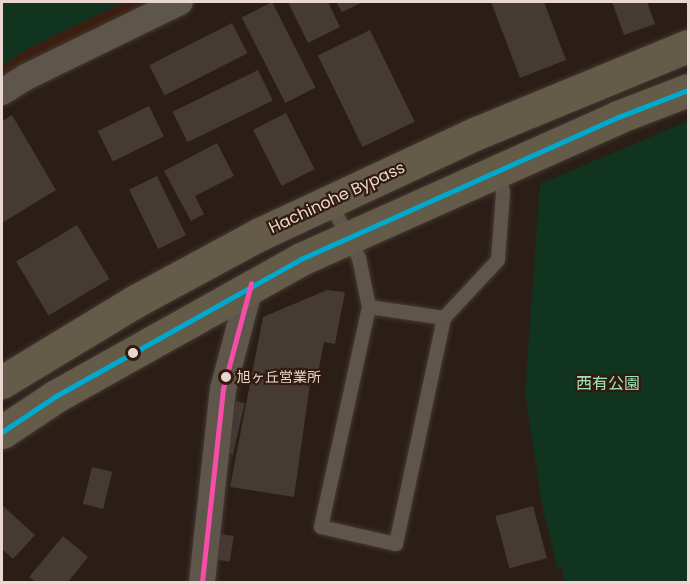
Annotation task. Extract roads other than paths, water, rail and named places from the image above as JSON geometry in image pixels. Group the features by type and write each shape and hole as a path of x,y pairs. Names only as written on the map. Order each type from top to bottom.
{"highway":[{"name":"Hachinohe Bypass","path":"2,382 136,301 260,234 329,200 575,91 688,46"},
{"path":"2,432 56,396 251,284 347,236 618,117 688,90"}],"street":[{"path":"2,92 26,77 180,2"},
{"path":"202,582 223,389 251,284"}],"lane":[{"path":"329,200 359,258 369,307 321,527 396,544 444,318 498,260 503,193 498,169"},
{"path":"369,307 444,318"}],"place":[{"name":"旭ヶ丘営業所","path":"226,377"}],"park label":[{"name":"西有公園","path":"608,384"}]}
